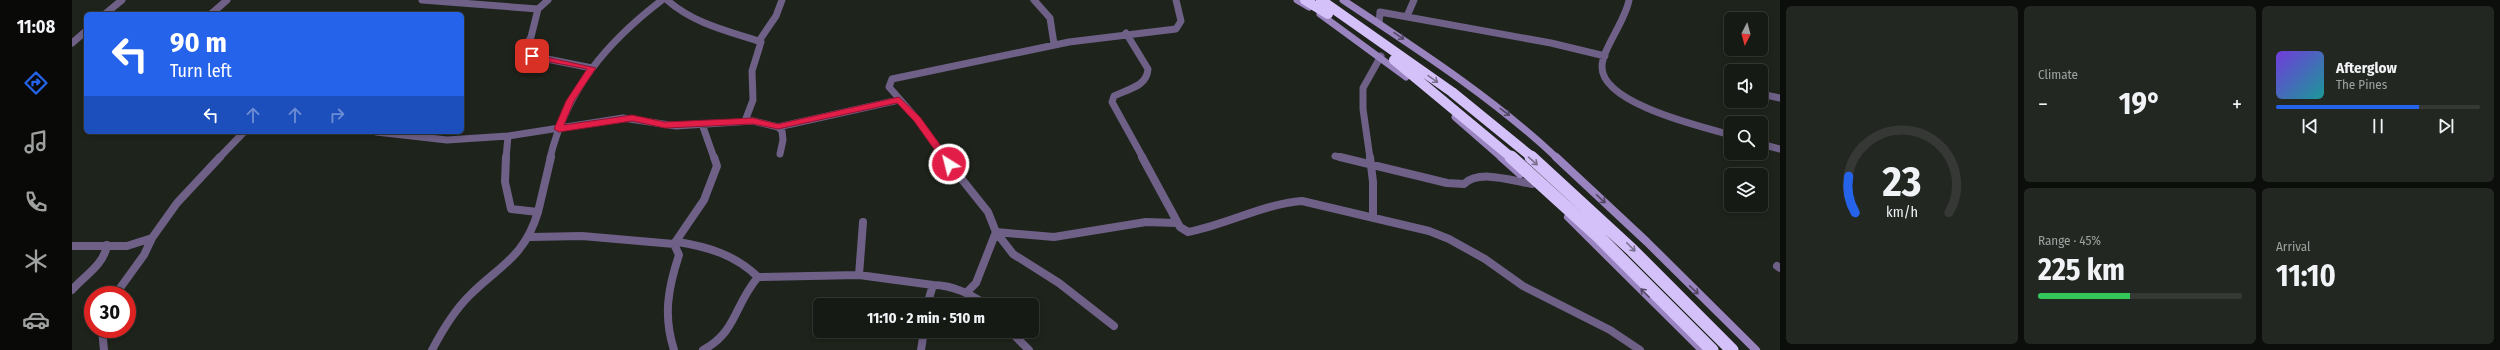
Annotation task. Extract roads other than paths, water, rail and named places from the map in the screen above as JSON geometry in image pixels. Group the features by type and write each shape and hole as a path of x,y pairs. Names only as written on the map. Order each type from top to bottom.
{"highway":[{"path":"1305,0 1361,35 1436,93 1509,157 1659,295 1712,350"},
{"path":"1321,0 1452,92 1625,242 1732,350"}],"street":[{"path":"107,12 122,0"},
{"path":"213,12 227,0"},
{"path":"422,0 478,3 538,9"},
{"path":"548,0 538,9 530,38 522,54 592,68"},
{"path":"432,350 450,320 467,298 514,259 531,237 537,223 538,212 559,129 570,101 616,36 662,0"},
{"path":"667,0 678,9 701,21 736,35 759,41 762,44 752,72 753,100 745,121"},
{"path":"759,41 776,16 782,0"},
{"path":"1034,0 1050,18 1054,44"},
{"path":"1114,326 1059,283 1013,254 996,232 988,212 917,119 889,87 889,83 892,79 1054,44 1126,33 1176,29 1181,21 1176,0"},
{"path":"1297,0 1381,56 1431,96 1532,184 1702,350"},
{"path":"1343,0 1474,88 1518,122 1647,242 1677,274 1756,350"},
{"path":"1407,16 1414,0"},
{"path":"1629,0 1624,19 1605,56 1601,77 1607,86 1621,95 1678,120 1724,133"},
{"path":"1379,23 1380,12 1544,41 1605,56"},
{"path":"72,43 84,33"},
{"path":"1126,33 1148,69 1149,76 1148,80 1114,96 1112,102 1176,223 1188,232 1235,221 1288,202 1302,201 1429,231 1449,239 1485,260 1523,286 1610,330 1640,350"},
{"path":"1373,218 1372,166 1363,109 1363,88 1381,56"},
{"path":"1768,95 1780,98"},
{"path":"394,134 447,140 508,136 623,118 637,119 655,124 702,124 745,121 778,126 899,100"},
{"path":"674,350 666,326 666,306 679,255 676,243 704,200 717,166 702,124"},
{"path":"778,126 782,131 783,140 780,154"},
{"path":"122,286 144,255 152,238 177,203 242,134"},
{"path":"508,136 503,176 511,210 538,212"},
{"path":"1768,146 1780,149"},
{"path":"1335,156 1447,183 1464,184 1469,179 1483,177 1532,184"},
{"path":"996,232 1054,238 1144,223 1165,221 1176,223"},
{"path":"859,274 863,222"},
{"path":"966,293 976,283 996,232"},
{"path":"531,237 582,236 698,245 738,259 758,277 859,274 946,286 966,293 975,298"},
{"path":"72,246 127,246 152,238"},
{"path":"72,290 100,261 108,250 107,245"},
{"path":"703,350 717,344 726,334 735,319 743,297 758,277"},
{"path":"928,298 932,285"},
{"path":"103,338 104,350"},
{"path":"921,350 923,338"},
{"path":"1017,338 1029,350"}]}
